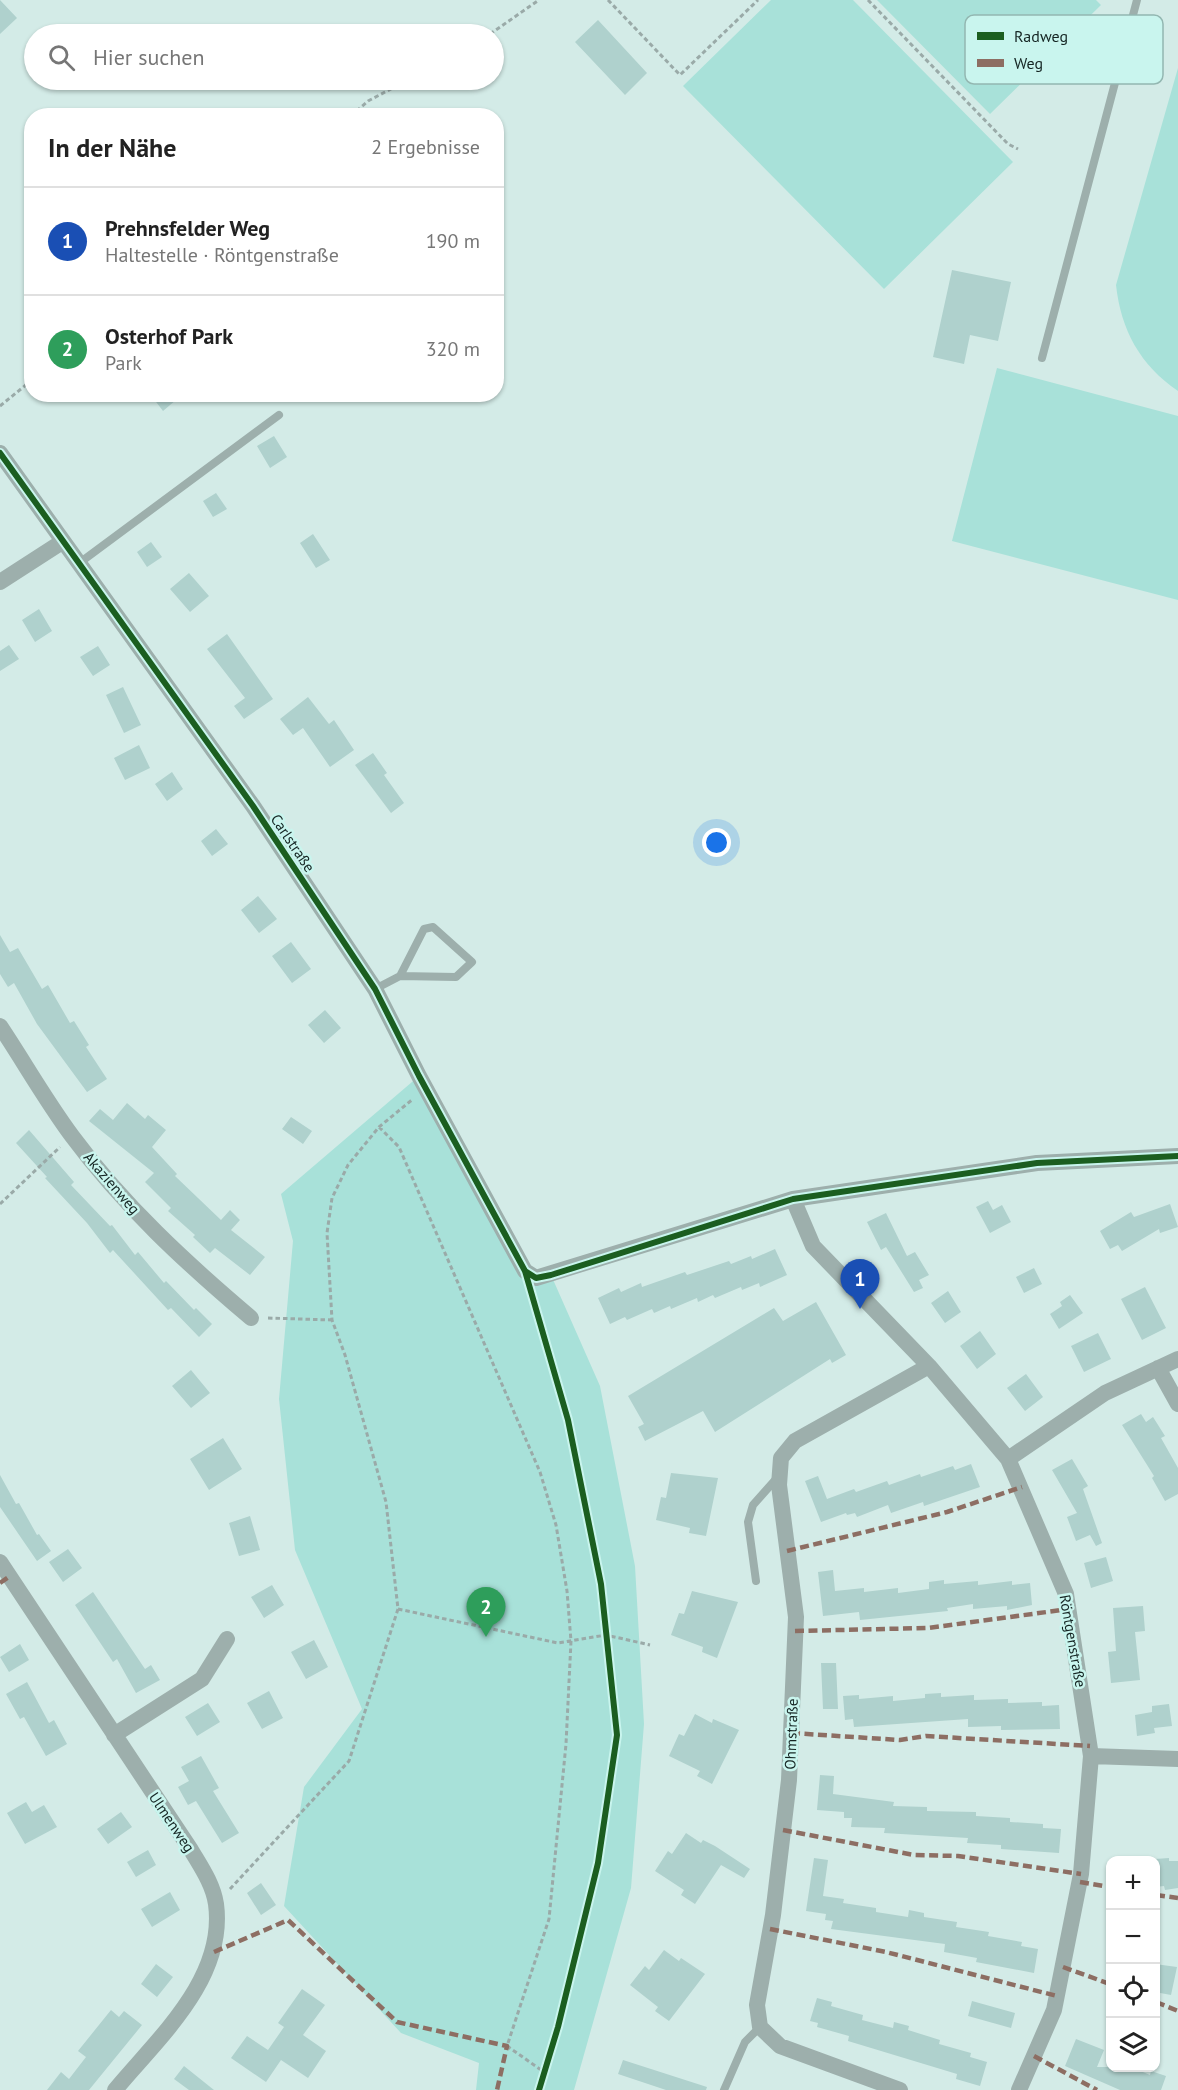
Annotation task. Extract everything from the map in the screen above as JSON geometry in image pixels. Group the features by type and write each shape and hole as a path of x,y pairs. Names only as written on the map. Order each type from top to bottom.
{"street":[{"name":"Carlstraße","path":"0,453 78,565 254,806 375,989 525,1271 536,1278 551,1275 793,1199"},
{"path":"0,582 62,542"},
{"name":"Akazienweg","path":"0,1026 72,1136 126,1202 185,1262 251,1318"},
{"path":"793,1199 1036,1163 1178,1156"},
{"name":"Röntgenstraße","path":"793,1199 813,1246 929,1366 1008,1459 1066,1594 1091,1756 1079,1893 1054,2010 1020,2090"},
{"path":"1008,1459 1105,1393 1178,1359"},
{"name":"Ohmstraße","path":"760,2026 757,2005 773,1915 789,1780 795,1631 780,1475 781,1458 795,1441 929,1366"},
{"path":"1158,1368 1178,1404"},
{"name":"Ulmenweg","path":"0,1562 202,1868 216,1905 214,1952 194,1994 115,2090"},
{"path":"114,1735 202,1679 227,1639"},
{"path":"1091,1756 1178,1759"},
{"path":"760,2026 780,2046 900,2090"}],"lane":[{"path":"1133,15 1137,0"},
{"path":"1042,358 1115,84"},
{"path":"78,565 279,415"},
{"path":"375,989 400,976 456,977 472,962 433,927 423,929 400,976"},
{"path":"756,1581 748,1522 749,1513 780,1475"},
{"path":"724,2090 745,2042 760,2026"}],"path":[{"path":"504,24 539,0"},
{"path":"608,0 680,75 758,0"},
{"path":"868,0 1008,144 1018,149"},
{"path":"360,108 389,90"},
{"path":"0,406 24,386"},
{"path":"216,1905 349,1761 398,1609 386,1502 345,1355 332,1320 327,1233 332,1198 348,1165 379,1127 427,1090"},
{"path":"379,1127 399,1147 540,1472 556,1525 567,1591 570,1641 566,1744 549,1919 507,2046 544,2072"},
{"path":"0,1204 72,1136"},
{"path":"251,1318 332,1320"},
{"path":"398,1609 558,1643 606,1635 650,1645"},
{"path":"605,1625 607,1646"},
{"path":"542,2081 548,2061"}],"shaded area":[{"path":"771,0 853,0 1013,162 884,289 683,86"},
{"path":"877,0 1096,0 1101,5 1091,15 965,15 965,84 1021,84 990,114"},
{"path":"1178,68 1178,391 1153,370 1135,345 1122,317 1116,285"},
{"path":"997,368 1178,416 1178,600 952,541"},
{"path":"419,1076 527,1287 551,1275 600,1386 635,1566 644,1724 631,1888 574,2090 476,2090 479,2063 401,2033 284,1906 304,1787 362,1709 295,1550 279,1399 293,1241 281,1194"}],"building":[{"path":"0,0 17,18 0,34"},
{"path":"598,20 647,73 625,95 575,42"},
{"path":"952,270 1011,282 998,341 970,335 964,364 933,357"},
{"path":"156,402 174,402 163,411"},
{"path":"274,436 287,457 270,468 257,446"},
{"path":"216,493 227,509 213,517 203,501"},
{"path":"313,534 330,560 316,568 300,543"},
{"path":"151,542 162,557 147,567 137,552"},
{"path":"189,573 209,596 190,612 170,589"},
{"path":"39,609 52,631 35,642 22,620"},
{"path":"227,634 273,699 244,719 234,706 245,698 207,649"},
{"path":"9,645 19,659 0,671 0,651"},
{"path":"98,646 110,665 93,676 80,657"},
{"path":"123,687 141,725 124,733 106,695"},
{"path":"308,697 329,724 334,720 354,750 330,767 303,728 293,735 280,719"},
{"path":"139,745 150,768 125,780 114,758"},
{"path":"373,753 387,773 384,775 404,803 391,813 355,765"},
{"path":"172,772 183,789 167,801 155,784"},
{"path":"216,829 228,844 212,856 201,841"},
{"path":"258,896 277,919 259,933 241,910"},
{"path":"0,935 10,952 18,948 42,989 48,985 70,1023 74,1021 89,1045 86,1047 107,1079 87,1092 37,1024 14,983 8,987 0,974"},
{"path":"291,942 311,969 292,983 272,956"},
{"path":"325,1010 341,1028 324,1043 308,1025"},
{"path":"127,1103 145,1119 148,1115 166,1130 152,1147 177,1174 175,1176 221,1220 230,1210 240,1220 231,1230 265,1257 250,1275 215,1248 210,1253 193,1237 195,1235 168,1211 171,1208 145,1182 154,1173 89,1121 100,1109 113,1120"},
{"path":"291,1117 312,1131 303,1144 282,1129"},
{"path":"29,1130 74,1182 71,1185 110,1226 112,1225 135,1255 138,1252 164,1283 166,1281 194,1310 196,1308 212,1324 199,1337 171,1308 168,1310 113,1250 110,1253 87,1223 16,1143"},
{"path":"988,1201 993,1210 1002,1205 1011,1222 990,1233 976,1207"},
{"path":"1170,1204 1178,1227 1160,1233 1159,1229 1122,1251 1118,1245 1110,1249 1100,1231 1131,1212 1134,1217"},
{"path":"886,1213 907,1256 915,1252 929,1275 919,1280 923,1288 914,1292 886,1247 881,1250 867,1222"},
{"path":"775,1249 787,1275 760,1287 759,1283 742,1290 741,1287 715,1298 713,1295 698,1302 697,1298 671,1309 670,1306 654,1313 652,1309 627,1320 625,1317 610,1324 598,1298 619,1288 621,1292 641,1283 642,1287 685,1272 687,1275 729,1261 731,1264 751,1256 752,1259"},
{"path":"1034,1268 1042,1284 1024,1293 1016,1277"},
{"path":"1145,1287 1166,1328 1142,1340 1121,1299"},
{"path":"948,1291 961,1312 945,1323 931,1303"},
{"path":"1070,1295 1083,1313 1059,1329 1050,1314 1062,1306 1060,1302"},
{"path":"816,1302 846,1355 832,1363 830,1359 715,1432 703,1411 645,1441 638,1427 644,1424 628,1396 774,1308 783,1321"},
{"path":"980,1331 996,1354 977,1369 960,1346"},
{"path":"1098,1333 1111,1359 1084,1372 1071,1346"},
{"path":"191,1370 210,1393 191,1408 172,1386"},
{"path":"1026,1374 1043,1397 1025,1411 1007,1388"},
{"path":"1141,1414 1146,1422 1153,1417 1165,1436 1161,1438 1178,1468 1178,1494 1165,1501 1152,1478 1154,1476 1122,1425"},
{"path":"223,1438 242,1469 209,1490 190,1459"},
{"path":"1072,1459 1088,1486 1083,1489 1102,1543 1096,1546 1090,1535 1076,1541 1067,1517 1077,1513 1052,1470"},
{"path":"971,1464 980,1487 924,1506 923,1502 891,1513 888,1505 857,1517 855,1513 847,1515 846,1513 821,1522 805,1481 818,1476 827,1499 854,1489 856,1492 887,1481 889,1485 920,1474 921,1477 953,1466 955,1470"},
{"path":"671,1473 718,1478 706,1536 689,1533 690,1528 656,1520 661,1497 666,1498"},
{"path":"0,1475 16,1504 19,1503 37,1535 39,1534 51,1551 37,1561 0,1507"},
{"path":"250,1516 260,1550 239,1556 229,1523"},
{"path":"68,1549 82,1568 63,1582 49,1562"},
{"path":"1106,1557 1113,1581 1091,1588 1084,1563"},
{"path":"833,1570 835,1591 864,1588 864,1592 898,1588 898,1593 929,1589 929,1582 944,1580 944,1584 978,1581 978,1585 1012,1581 1012,1585 1030,1583 1032,1605 1007,1610 1007,1606 973,1609 973,1604 947,1608 948,1611 860,1620 859,1612 823,1616 818,1572"},
{"path":"272,1585 284,1605 264,1618 251,1597"},
{"path":"692,1591 738,1602 717,1658 702,1652 703,1647 671,1635 679,1613 684,1614"},
{"path":"93,1592 145,1669 151,1665 160,1680 136,1693 117,1659 113,1662 75,1605"},
{"path":"1143,1606 1145,1631 1135,1632 1140,1680 1111,1683 1108,1652 1116,1651 1113,1608"},
{"path":"314,1640 328,1667 306,1679 291,1652"},
{"path":"20,1644 29,1660 9,1672 0,1657"},
{"path":"821,1663 836,1663 838,1709 823,1709"},
{"path":"27,1682 49,1723 54,1720 67,1744 46,1756 24,1717 20,1719 6,1694"},
{"path":"269,1691 283,1718 262,1729 247,1703"},
{"path":"941,1693 941,1697 974,1695 974,1700 1008,1699 1008,1703 1042,1702 1042,1706 1059,1705 1060,1729 1001,1730 1001,1726 968,1727 968,1719 854,1727 853,1719 845,1720 843,1696 859,1695 859,1699 893,1696 893,1701 925,1698 925,1694"},
{"path":"208,1703 220,1722 197,1736 185,1717"},
{"path":"1169,1704 1172,1726 1154,1728 1155,1733 1137,1736 1135,1715 1152,1712 1152,1706"},
{"path":"695,1714 712,1723 713,1719 739,1730 712,1784 697,1776 700,1771 669,1756 679,1734 684,1736"},
{"path":"201,1756 219,1788 213,1791 239,1833 222,1843 196,1801 188,1805 178,1787 189,1781 181,1767"},
{"path":"820,1775 834,1776 833,1794 894,1802 893,1806 927,1807 927,1811 976,1812 976,1816 1010,1818 1010,1822 1043,1824 1043,1828 1061,1829 1059,1853 1001,1849 1001,1845 967,1843 968,1838 884,1833 885,1828 851,1827 852,1818 844,1818 844,1812 817,1810"},
{"path":"26,1802 32,1812 44,1805 57,1827 25,1844 7,1813"},
{"path":"121,1812 132,1827 108,1844 97,1829"},
{"path":"686,1833 701,1843 703,1840 715,1846 750,1869 744,1878 721,1865 695,1904 681,1895 684,1890 655,1871 668,1851 672,1854"},
{"path":"148,1850 156,1865 136,1877 127,1862"},
{"path":"814,1858 828,1860 823,1896 844,1899 843,1903 876,1908 876,1912 908,1917 909,1910 924,1913 924,1917 957,1922 956,1927 989,1932 988,1936 1022,1942 1021,1946 1038,1949 1034,1973 976,1962 977,1958 944,1952 945,1944 831,1929 833,1921 825,1920 826,1914 806,1911"},
{"path":"1169,1858 1169,1861 1178,1861 1178,1888 1165,1890 1164,1886 1160,1886 1160,1859"},
{"path":"261,1883 276,1905 261,1915 247,1893"},
{"path":"170,1892 180,1910 152,1927 141,1909"},
{"path":"664,1950 679,1961 681,1958 705,1974 669,2021 655,2011 658,2007 630,1985 645,1966 649,1970"},
{"path":"156,1964 173,1977 157,1997 141,1984"},
{"path":"1160,1965 1177,1967 1171,1995 1160,1993"},
{"path":"302,1989 325,2005 303,2035 326,2051 308,2078 281,2060 266,2082 231,2058 247,2036 268,2050 284,2027 278,2023"},
{"path":"817,1998 832,2002 831,2006 863,2015 862,2020 893,2028 894,2022 909,2026 908,2030 940,2040 939,2044 971,2053 970,2057 987,2062 980,2086 956,2079 957,2074 848,2041 849,2036 817,2027 818,2023 810,2021"},
{"path":"972,2001 1015,2013 1011,2028 968,2016"},
{"path":"111,2010 119,2017 124,2011 142,2025 89,2090 47,2090 61,2072 69,2079 86,2057 78,2051"},
{"path":"1076,2039 1104,2050 1097,2067 1106,2067 1106,2072 1143,2072 1150,2075 1151,2072 1154,2072 1166,2076 1161,2090 1120,2090 1065,2066"},
{"path":"623,2060 707,2087 706,2090 666,2090 618,2074"},
{"path":"184,2066 214,2090 189,2090 174,2079"}],"marked path":[{"path":"787,1551 947,1512 1022,1487"},
{"path":"0,1583 10,1576"},
{"path":"795,1631 928,1628 1069,1609"},
{"path":"791,1733 900,1740 926,1736 1090,1746"},
{"path":"783,1830 914,1855 958,1856 1081,1874"},
{"path":"1080,1882 1106,1886"},
{"path":"1160,1896 1178,1898"},
{"path":"214,1952 288,1920 397,2022 507,2046 497,2090"},
{"path":"770,1929 886,1952 1057,1996"},
{"path":"1063,1967 1106,1983"},
{"path":"1160,2004 1178,2011"},
{"path":"1034,2056 1097,2090"}],"cycle path":[{"path":"0,453 253,806 375,989 419,1076 525,1271 568,1420 601,1584 617,1735 598,1863 558,2027 539,2090"},
{"path":"525,1271 536,1278 551,1275 793,1199 1037,1163 1178,1156"}],"place":[{"name":"Prehnsfelder Weg","path":"860,1309"},
{"name":"Osterhof Park","path":"486,1637"}]}
